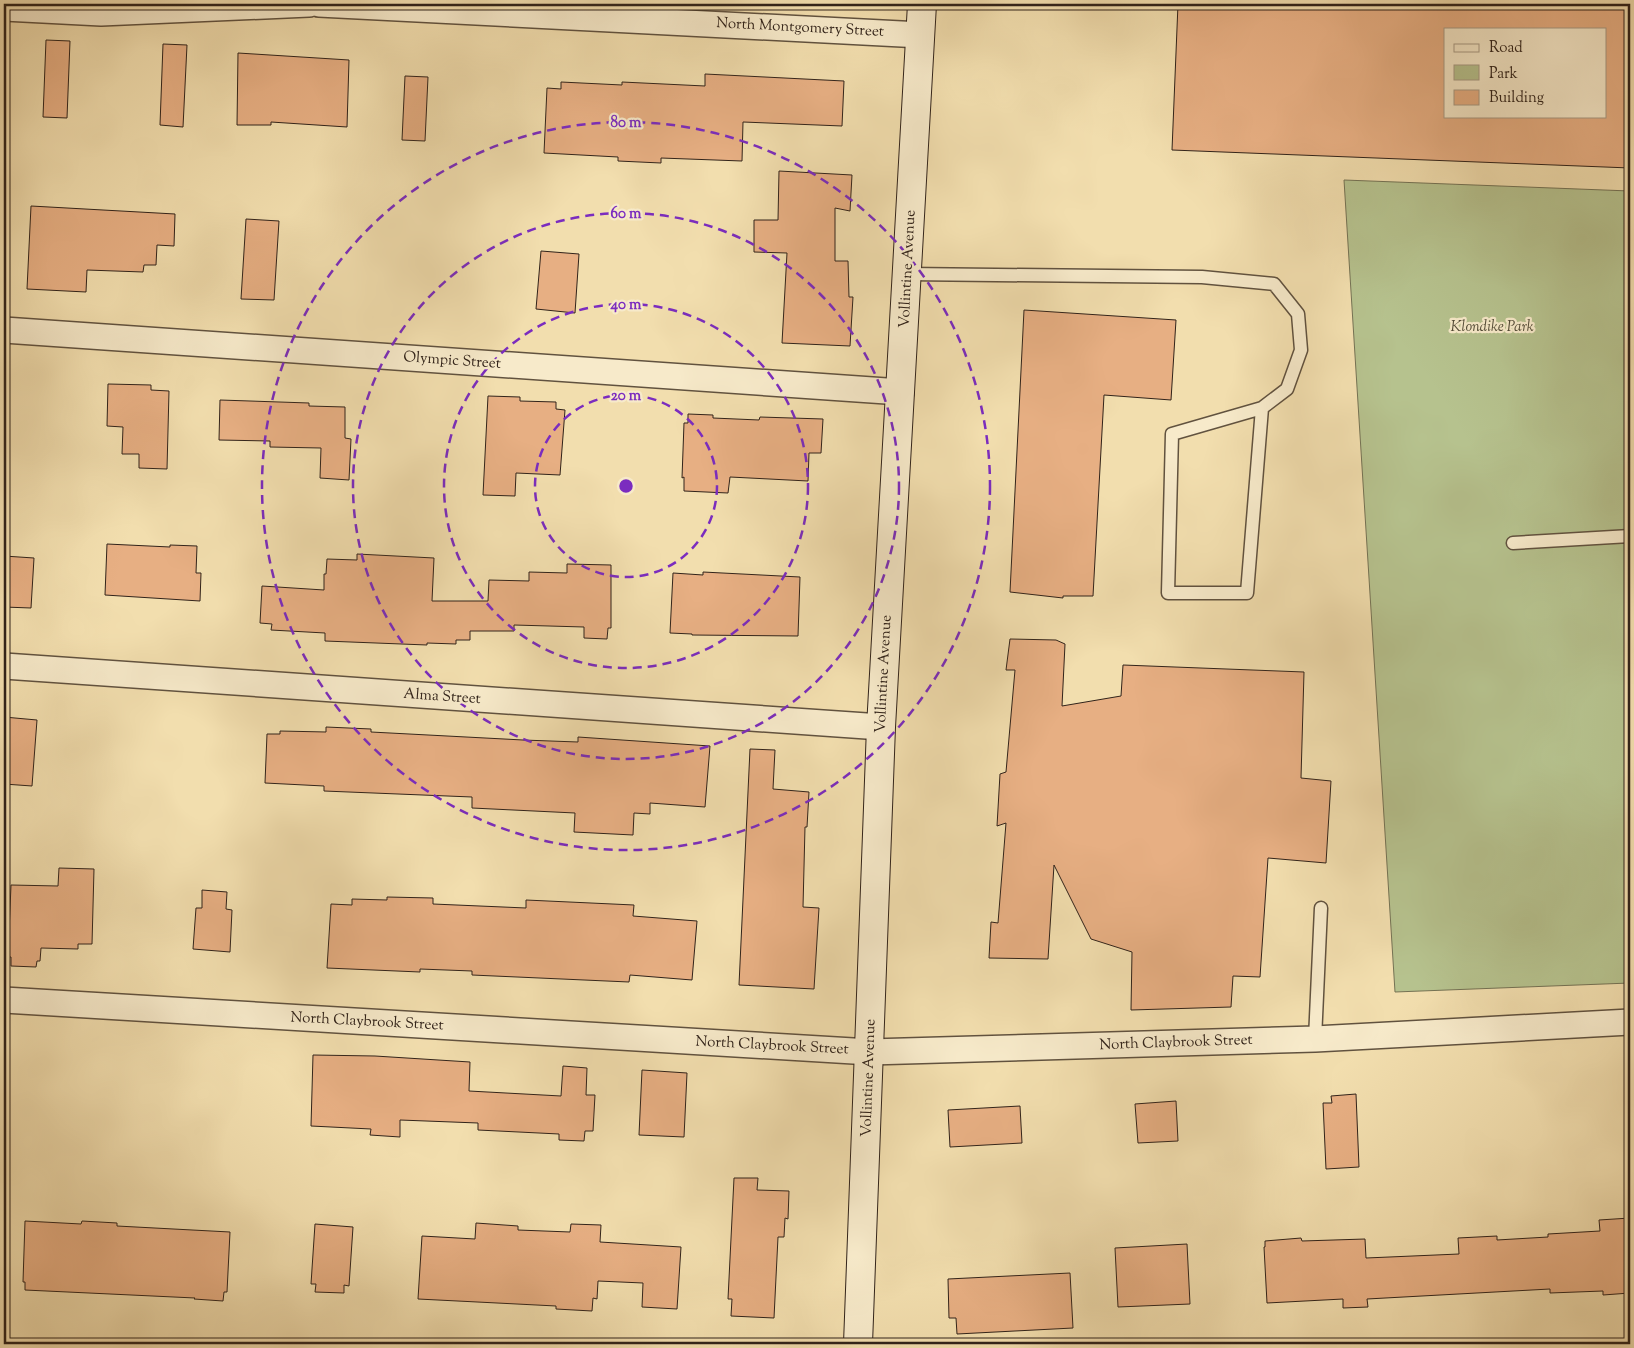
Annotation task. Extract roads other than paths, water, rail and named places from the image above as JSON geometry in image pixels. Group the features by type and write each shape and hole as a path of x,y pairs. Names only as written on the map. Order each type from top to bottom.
{"street":[{"path":"4,8 309,4"},
{"name":"North Montgomery Street","path":"319,4 921,35"},
{"name":"Vollintine Avenue","path":"858,1344 881,727 922,4"},
{"name":"Olympic Street","path":"4,330 901,392"},
{"name":"Alma Street","path":"4,666 881,727"},
{"name":"North Claybrook Street","path":"4,1000 870,1052 1315,1039 1630,1022"}],"lane":[{"path":"907,274 1202,277 1274,284 1298,314 1301,350 1287,389 1262,408 1172,434 1168,593 1247,593 1262,408"},
{"path":"1513,543 1630,536"},
{"path":"1315,1039 1321,908"}],"park label":[{"name":"Klondike Park","path":"1492,327"}]}
